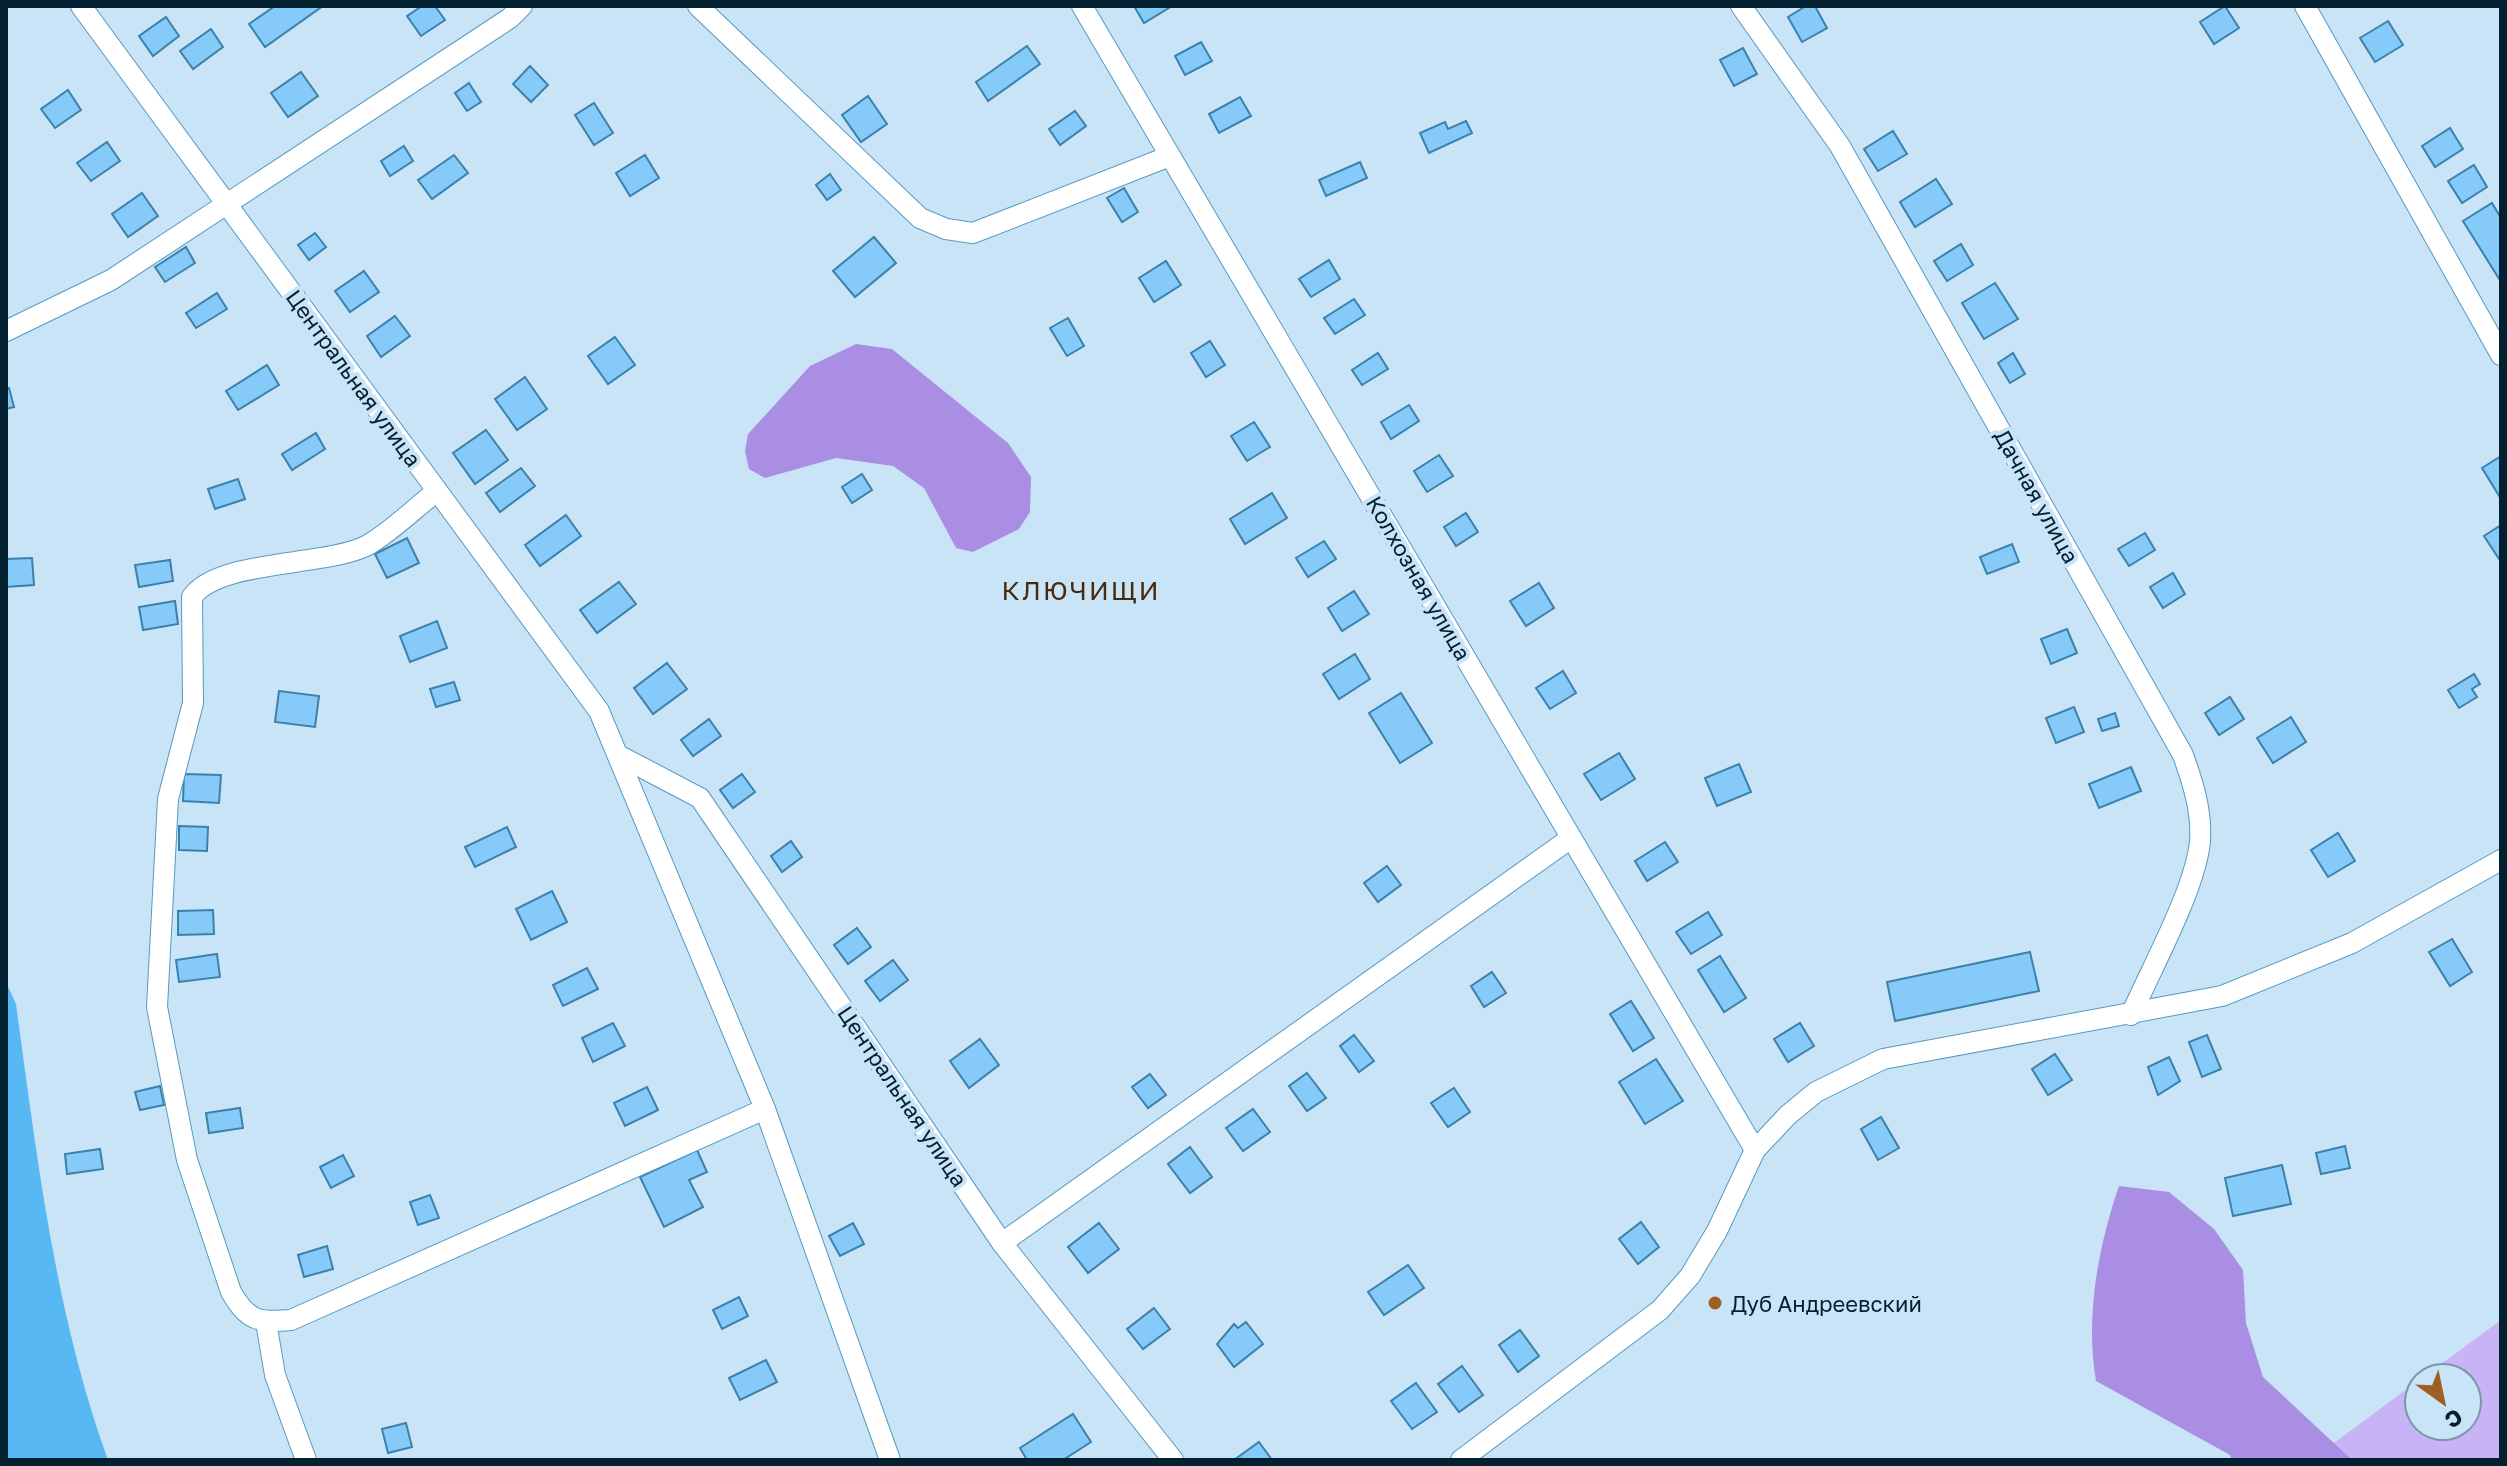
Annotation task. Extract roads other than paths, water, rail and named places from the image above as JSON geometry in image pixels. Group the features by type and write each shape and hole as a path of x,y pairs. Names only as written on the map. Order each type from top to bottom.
{"street":[{"name":"Центральная улица","path":"81,6 599,711 765,1109 890,1460"},
{"path":"6,331 111,280 225,202 510,18 522,6"},
{"path":"698,6 920,218 946,229 973,233 1170,156"},
{"name":"Колхозная улица","path":"1082,6 1755,1150"},
{"name":"Дачная улица","path":"1741,6 1840,146 2183,755 2197,795 2200,840 2193,874 2131,1015"},
{"path":"2305,6 2501,355"},
{"path":"437,491 368,545 330,557 287,561 213,581 199,587 192,597 193,703 168,799 157,1007 187,1160 231,1292 242,1311 266,1322 291,1320 765,1109"},
{"name":"Центральная улица","path":"618,755 700,798 1002,1243 1173,1460"},
{"path":"1002,1243 1571,838"},
{"path":"1461,1460 1660,1310 1690,1276 1717,1231 1755,1150 1788,1115 1816,1092 1883,1059 2222,996 2352,943 2501,860"},
{"path":"266,1322 275,1375 306,1460"}],"water":[{"path":"6,982 16,1004 40,1177 61,1292 74,1349 108,1460 6,1460"}],"place":[{"name":"Дуб Андреевский","path":"1715,1303"}],"district":[{"name":"КЛЮЧИЩИ","path":"1081,590"}]}
